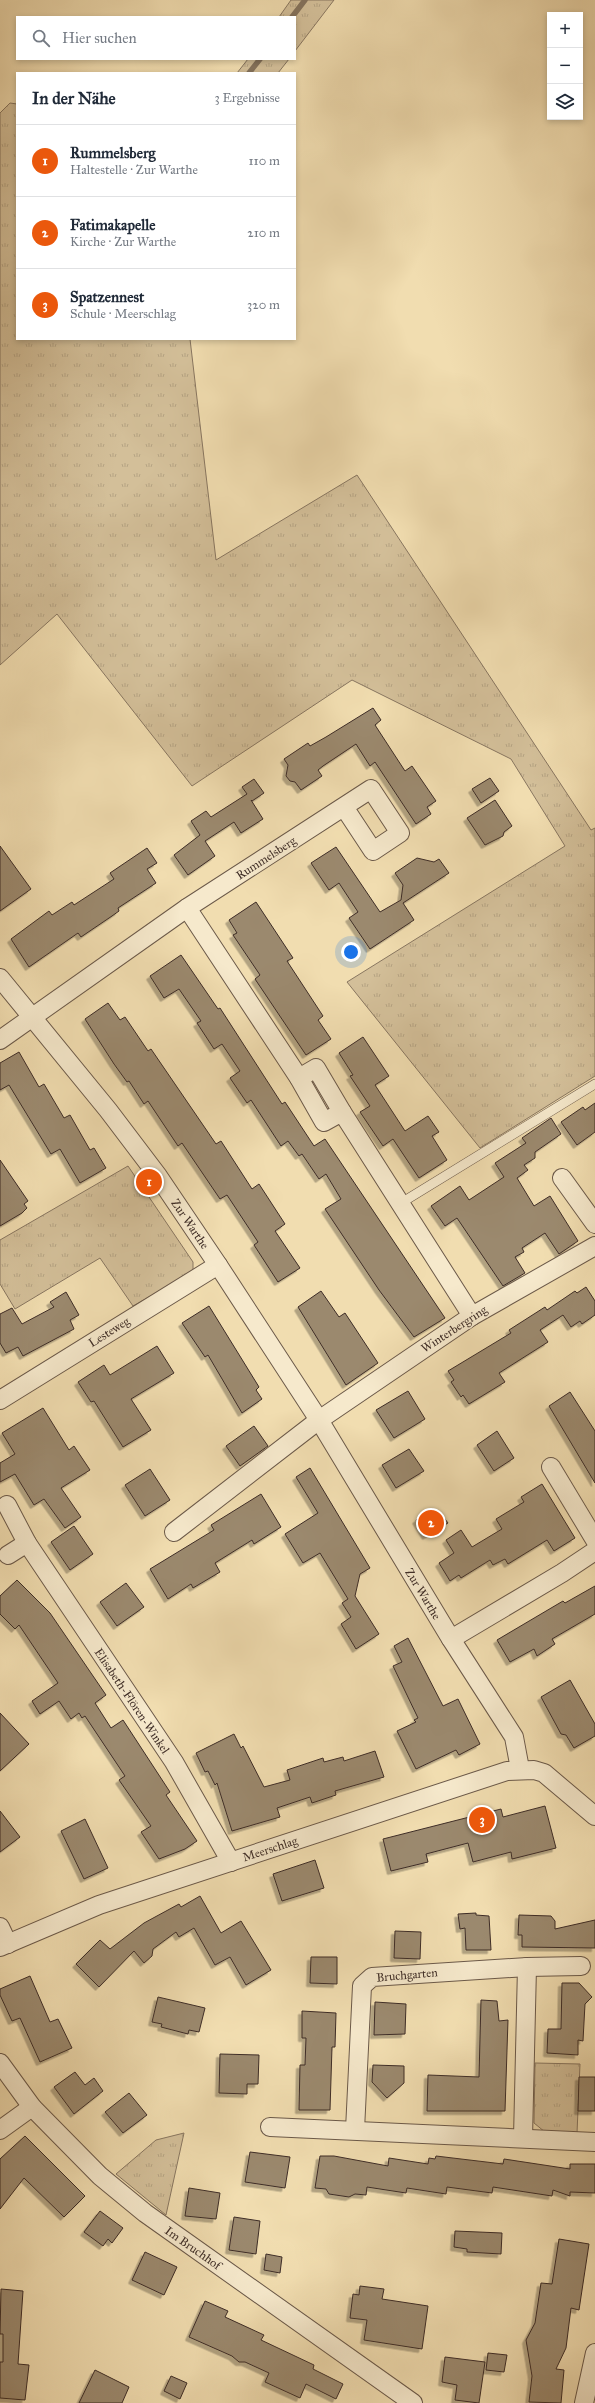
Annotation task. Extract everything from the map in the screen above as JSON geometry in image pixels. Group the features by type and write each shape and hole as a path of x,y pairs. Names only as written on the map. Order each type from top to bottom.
{"street":[{"name":"Rummelsberg","path":"33,1019 187,908 344,807"},
{"path":"187,908 299,1078 324,1122 342,1112 472,1316"},
{"name":"Zur Warthe","path":"0,978 108,1110 154,1170 218,1264 318,1420 451,1639 514,1737 520,1769"},
{"path":"0,1040 33,1019"},
{"path":"562,1178 595,1224"},
{"name":"Winterbergring","path":"318,1420 472,1316 595,1246"},
{"name":"Lesteweg","path":"0,1400 218,1264"},
{"path":"174,1532 318,1420"},
{"path":"551,1467 595,1540"},
{"name":"Elisabeth-Flören-Winkel","path":"7,1505 27,1543 174,1762 231,1862"},
{"path":"8,1555 27,1543"},
{"path":"451,1639 595,1551"},
{"name":"Meerschlag","path":"4,1945 99,1905 507,1771 520,1769 534,1770 544,1773 595,1816"},
{"path":"0,1927 4,1945"},
{"name":"Bruchgarten","path":"355,2130 362,1986 372,1977 527,1967 581,1966"},
{"path":"523,2138 527,1967"},
{"name":"Im Bruchhof","path":"0,2063 32,2107 100,2176 145,2213 413,2403"},
{"path":"0,2130 32,2107"},
{"path":"270,2127 595,2142"},
{"path":"584,2403 595,2353"}],"lane":[{"path":"401,1203 595,1084"}],"green space":[{"path":"291,0 334,0 296,50 296,16 280,16"},
{"path":"247,60 288,60 279,72 238,72"},
{"path":"10,103 16,104 16,340 190,340 216,560 357,475 591,830 595,828 595,1076 480,1148 347,982 565,846 511,759 352,680 192,786 57,614 0,665 0,113"},
{"path":"128,1166 193,1262 193,1272 133,1306 100,1258 15,1309 0,1284 0,1240"},
{"path":"535,2063 580,2064 577,2133 545,2132 534,2123"},
{"path":"184,2133 166,2215 116,2174 156,2140"}],"building":[{"path":"373,708 381,720 375,725 405,771 412,766 436,801 427,807 431,814 416,824 375,762 370,766 356,744 318,770 322,776 301,790 295,782 290,781 286,776 288,765 284,759 308,743 310,746"},
{"path":"490,778 499,791 481,803 472,789"},
{"path":"254,779 264,793 252,801 251,800 263,819 241,833 234,822 205,841 215,856 188,875 174,855 200,835 191,821 206,811 211,817 247,794 242,787"},
{"path":"495,800 512,826 504,832 503,836 485,845 467,818"},
{"path":"0,846 31,889 0,911"},
{"path":"336,847 380,912 401,900 403,885 395,873 417,858 434,862 439,859 449,873 403,903 414,920 370,949 349,918 358,912 339,883 329,890 311,863"},
{"path":"147,848 157,863 147,869 156,883 118,908 119,911 81,937 78,933 29,967 11,939 49,911 52,915 72,902 74,905 114,879 110,873"},
{"path":"256,902 293,958 287,961 323,1016 318,1020 331,1039 306,1055 255,979 260,975 233,935 237,933 229,920"},
{"path":"181,955 218,1009 220,1008 282,1104 285,1102 314,1146 325,1139 445,1318 414,1337 379,1290 325,1209 341,1199 326,1174 319,1179 302,1154 299,1156 288,1141 281,1146 251,1100 247,1103 230,1078 240,1071 222,1044 214,1049 197,1023 201,1021 179,989 164,998 150,976"},
{"path":"108,1003 120,1020 125,1017 148,1051 151,1049 216,1144 221,1141 252,1189 259,1184 285,1224 275,1231 300,1268 278,1282 254,1245 258,1242 227,1195 220,1199 182,1143 178,1146 148,1101 144,1104 129,1081 127,1082 85,1019"},
{"path":"363,1037 389,1076 375,1085 405,1131 428,1116 439,1132 432,1136 447,1160 419,1178 393,1139 383,1146 360,1112 370,1106 350,1076 353,1075 339,1053"},
{"path":"19,1052 39,1087 44,1084 64,1118 70,1115 90,1150 94,1148 106,1168 80,1183 60,1149 51,1154 9,1085 0,1090 0,1063"},
{"path":"595,1103 595,1132 577,1145 561,1122 583,1107 585,1110"},
{"path":"551,1118 561,1134 535,1152 535,1158 524,1165 528,1170 517,1178 534,1206 550,1196 578,1241 559,1254 545,1233 522,1248 524,1252 515,1257 525,1273 503,1286 457,1218 445,1226 431,1206 460,1186 469,1200 504,1177 495,1163 526,1143 522,1138"},
{"path":"0,1160 28,1201 24,1204 27,1208 22,1213 0,1226"},
{"path":"586,1287 595,1301 595,1315 582,1324 580,1321 571,1327 563,1315 540,1330 548,1342 499,1373 505,1382 469,1404 463,1395 461,1397 451,1382 454,1380 448,1371 511,1333 509,1330 545,1307 547,1310 575,1291 577,1293"},
{"path":"321,1291 339,1317 345,1313 378,1363 346,1385 298,1307"},
{"path":"66,1292 79,1315 70,1320 74,1329 23,1356 18,1347 6,1353 0,1343 0,1314 12,1308 22,1324 54,1307 50,1302"},
{"path":"209,1306 259,1387 256,1390 262,1399 242,1413 208,1355 205,1357 182,1323"},
{"path":"157,1346 174,1373 131,1399 151,1430 123,1447 94,1401 91,1402 78,1382 104,1365 110,1375"},
{"path":"408,1391 425,1419 394,1438 376,1410"},
{"path":"570,1392 595,1431 595,1483 549,1406"},
{"path":"43,1408 69,1450 74,1446 90,1470 61,1488 81,1517 65,1528 44,1499 34,1505 15,1474 0,1482 0,1463 15,1454 2,1433"},
{"path":"254,1426 268,1446 240,1466 226,1446"},
{"path":"497,1431 514,1458 494,1471 477,1445"},
{"path":"409,1449 424,1471 396,1488 382,1465"},
{"path":"310,1468 370,1568 360,1574 355,1596 379,1634 356,1649 341,1624 351,1617 342,1603 348,1599 320,1553 303,1563 285,1534 318,1513 296,1477"},
{"path":"150,1469 170,1500 145,1516 125,1485"},
{"path":"542,1484 575,1538 554,1551 547,1540 508,1564 505,1559 493,1565 490,1560 461,1578 459,1575 450,1581 439,1563 454,1553 446,1540 461,1530 472,1547 502,1529 496,1519 524,1502 521,1497"},
{"path":"261,1494 281,1527 254,1544 252,1540 215,1563 220,1572 193,1588 191,1584 168,1599 150,1569 214,1530 211,1525"},
{"path":"432,1509 439,1511 448,1523 426,1536 416,1520"},
{"path":"74,1526 93,1554 70,1570 51,1542"},
{"path":"17,1580 50,1613 106,1695 95,1703 111,1728 123,1720 170,1792 166,1795 197,1841 185,1849 159,1859 141,1832 151,1826 119,1780 125,1776 85,1716 82,1718 79,1713 71,1719 59,1701 40,1714 32,1701 58,1683 19,1625 15,1629 0,1614 0,1596"},
{"path":"126,1583 144,1607 117,1626 100,1602"},
{"path":"595,1586 595,1614 552,1639 555,1644 537,1656 534,1649 510,1662 497,1640 563,1601 565,1603"},
{"path":"408,1638 443,1706 458,1699 480,1744 459,1755 456,1750 416,1769 397,1731 416,1722 414,1720 418,1718 393,1666 402,1662 394,1646"},
{"path":"570,1680 595,1724 595,1736 574,1748 566,1735 561,1734 541,1697"},
{"path":"0,1713 29,1744 0,1771"},
{"path":"234,1734 241,1748 243,1746 264,1787 290,1780 287,1770 323,1758 324,1762 343,1757 344,1761 375,1751 384,1777 335,1791 336,1795 312,1803 310,1797 277,1808 280,1817 232,1831 217,1783 215,1785 208,1771 205,1772 196,1753"},
{"path":"545,1806 556,1848 512,1859 511,1852 473,1862 468,1843 426,1854 428,1862 391,1871 383,1839 501,1809 503,1817"},
{"path":"0,1811 20,1837 0,1852"},
{"path":"85,1819 108,1868 84,1879 61,1831"},
{"path":"315,1860 324,1888 282,1901 273,1874"},
{"path":"200,1896 221,1933 241,1921 271,1970 246,1985 230,1957 215,1965 194,1928 179,1937 176,1932 153,1949 152,1956 144,1963 134,1951 99,1987 76,1964 100,1940 110,1949 144,1923 179,1904 181,1907"},
{"path":"476,1913 476,1915 489,1916 491,1950 466,1950 465,1928 460,1929 458,1914"},
{"path":"519,1915 551,1916 555,1921 555,1929 595,1920 595,1948 522,1947 522,1935 518,1935"},
{"path":"395,1931 421,1932 420,1959 394,1958"},
{"path":"311,1957 337,1957 337,1984 310,1983"},
{"path":"30,1976 50,2022 58,2019 72,2048 40,2062 20,2018 12,2021 0,1995 0,1989"},
{"path":"562,1983 579,1983 592,1997 585,2004 583,2041 578,2040 578,2055 547,2053 548,2029 561,2029"},
{"path":"158,1997 205,2008 199,2032 189,2030 188,2034 161,2027 162,2024 152,2022"},
{"path":"481,2000 497,2001 499,2021 508,2020 505,2111 427,2111 428,2075 479,2077"},
{"path":"375,2002 406,2004 405,2034 374,2035"},
{"path":"302,2011 336,2013 335,2047 332,2047 330,2110 299,2110 300,2065 305,2065 306,2038 302,2038"},
{"path":"220,2054 259,2055 258,2084 247,2084 247,2094 219,2093"},
{"path":"373,2065 404,2066 404,2083 387,2098 372,2082"},
{"path":"75,2072 85,2085 94,2078 103,2091 74,2114 54,2087"},
{"path":"579,2077 595,2077 595,2111 578,2111"},
{"path":"129,2093 147,2115 123,2133 105,2112"},
{"path":"25,2136 85,2196 64,2217 24,2178 0,2209 0,2159"},
{"path":"250,2152 290,2157 285,2188 245,2182"},
{"path":"320,2156 334,2156 388,2166 389,2158 428,2164 429,2158 435,2159 436,2156 503,2164 504,2159 570,2169 570,2164 595,2164 595,2193 570,2192 570,2196 553,2190 552,2196 493,2187 492,2193 447,2187 446,2194 407,2188 406,2193 367,2187 366,2195 355,2194 349,2197 329,2194 326,2189 315,2188"},
{"path":"189,2188 220,2193 216,2219 185,2216"},
{"path":"100,2211 123,2228 112,2243 108,2239 103,2246 84,2232"},
{"path":"234,2217 260,2221 256,2254 229,2250"},
{"path":"455,2231 502,2233 501,2254 467,2252 467,2249 454,2247"},
{"path":"559,2239 589,2244 579,2310 571,2308 566,2348 556,2369 564,2370 561,2403 529,2402 532,2376 526,2340 535,2323 541,2283 552,2284"},
{"path":"145,2252 177,2267 164,2295 132,2280"},
{"path":"266,2254 282,2257 280,2273 264,2270"},
{"path":"360,2286 384,2289 382,2299 428,2306 422,2349 364,2340 367,2320 350,2318 353,2294 359,2295"},
{"path":"1,2289 23,2291 18,2364 29,2365 25,2400 0,2398 0,2362 3,2362 3,2334 0,2334"},
{"path":"205,2301 228,2311 225,2317 264,2335 261,2340 314,2365 313,2369 343,2384 336,2399 306,2384 300,2398 265,2382 269,2373 245,2362 239,2362 232,2356 189,2337"},
{"path":"488,2353 507,2355 504,2372 486,2370"},
{"path":"445,2357 485,2362 479,2403 455,2400 457,2385 442,2382"},
{"path":"95,2370 129,2387 122,2403 79,2403"},
{"path":"171,2376 187,2383 180,2399 164,2391"}],"waterway":[{"path":"293,16 305,0"},
{"path":"250,72 259,60"}],"place":[{"name":"Rummelsberg","path":"149,1182"},
{"name":"Fatimakapelle","path":"431,1523"},
{"name":"Spatzennest","path":"482,1820"}]}
